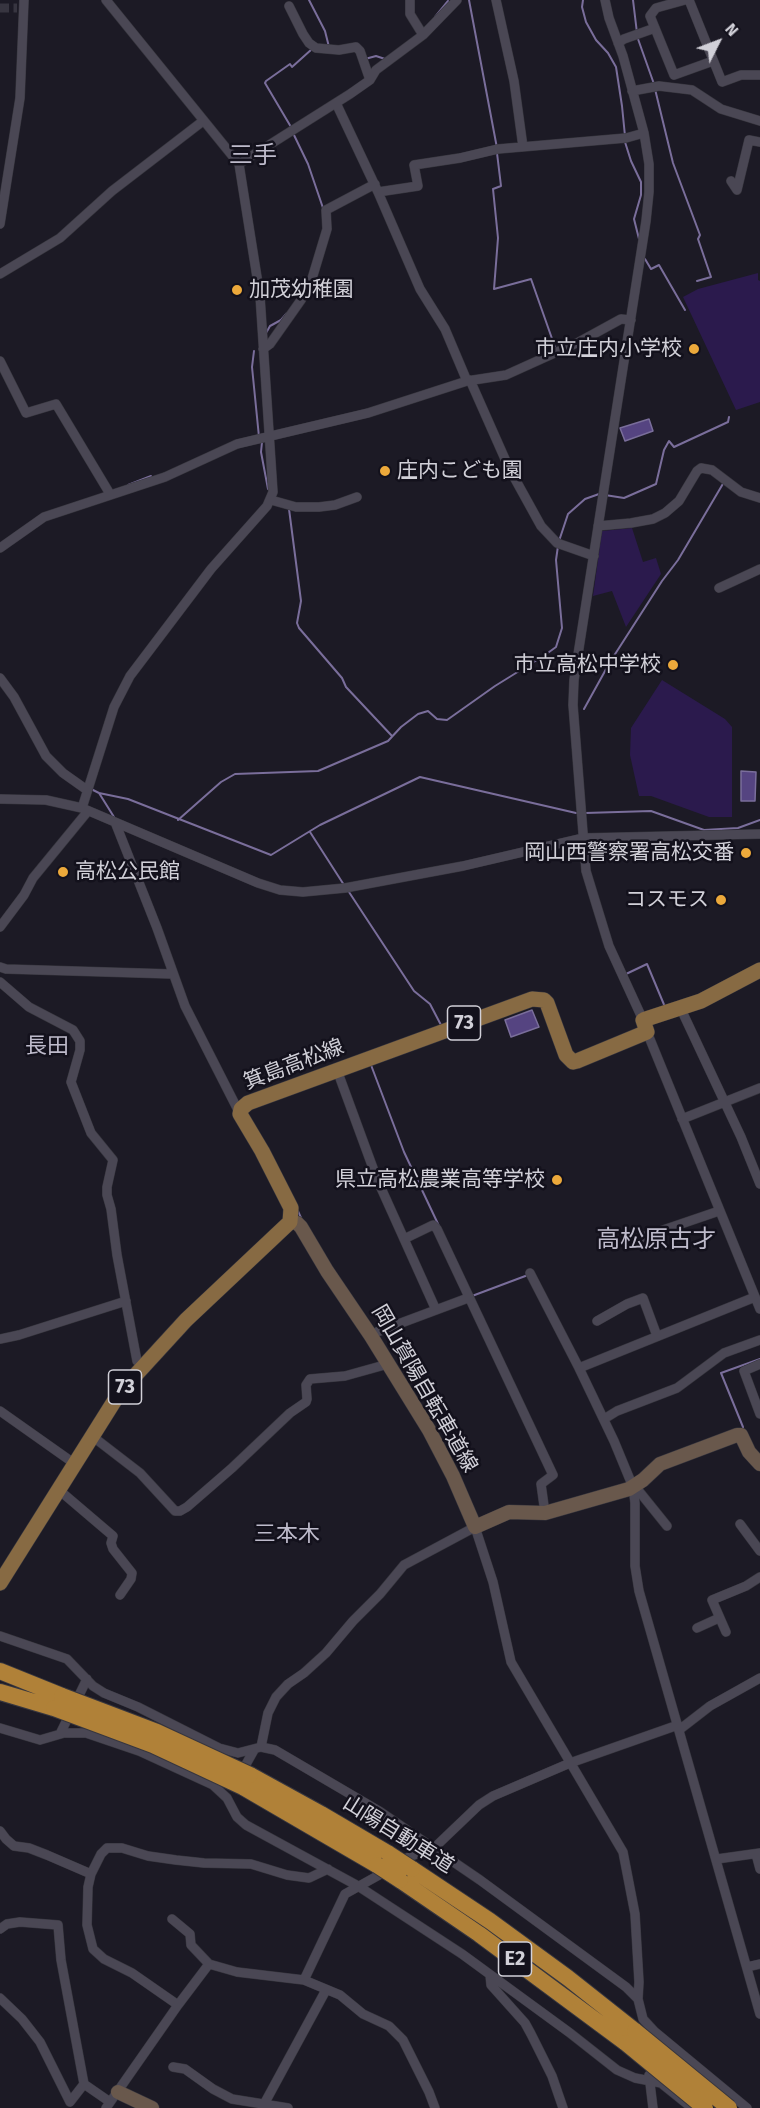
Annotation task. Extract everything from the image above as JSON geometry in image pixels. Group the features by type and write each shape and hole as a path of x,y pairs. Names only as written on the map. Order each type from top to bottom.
{"highway":[{"path":"0,1671 56,1705"},
{"name":"山陽自動車道","path":"0,1677 114,1730 246,1781"},
{"name":"山陽自動車道","path":"0,1692 157,1732 246,1781 406,1874 480,1934 635,2031 729,2108"},
{"path":"0,1697 56,1705"},
{"name":"山陽自動車道","path":"635,2031 705,2108"}],"main road":[{"name":"箕島高松線","path":"290,1222 291,1208 242,1109 338,1070 532,999 544,1000 548,1003 566,1055 573,1062 680,1007 701,1001 760,970"},
{"name":"岡山賀陽自転車道線","path":"290,1222 302,1227 327,1271 373,1334 388,1364 442,1453 477,1526"},
{"name":"73","path":"0,1583 120,1392 186,1320 290,1222"},
{"path":"477,1526 509,1512 545,1513 635,1487 660,1464 737,1435 741,1435 749,1452 760,1463"},
{"path":"112,2100 152,2108"}],"street":[{"path":"106,0 239,164 260,296 263,349 262,437 272,495 287,505 296,507 335,505 357,497"},
{"path":"410,0 410,14 422,33"},
{"path":"239,164 370,80 376,70 422,33 457,0"},
{"path":"496,0 514,81 523,147"},
{"path":"605,0 644,133 649,164 649,192 574,680 573,705 586,871 609,946 645,1026 760,1309"},
{"path":"685,0 656,8 650,16 674,75 713,61"},
{"path":"689,0 722,82 741,75 760,75"},
{"path":"0,224 20,98 22,5"},
{"path":"289,6 309,43 316,48 330,50 356,47 370,80"},
{"path":"618,43 655,28"},
{"path":"632,91 655,87 692,90 720,109 760,121"},
{"path":"336,103 377,188 420,289 445,329 532,513 545,532 558,544 594,556"},
{"path":"0,274 60,238 112,191 203,121"},
{"path":"263,349 279,332 311,282 327,229 326,210 377,188 418,186 414,165 460,158 497,149 625,138 644,133"},
{"path":"731,181 737,189 748,140 760,142"},
{"path":"0,549 44,517 109,492 154,480 237,444 368,413 470,382 506,375 557,353 621,319 631,320"},
{"path":"0,361 26,413 56,404 109,492"},
{"path":"598,526 653,519 664,513 679,501 701,468 712,470 741,492 760,498"},
{"path":"0,927 24,895 33,878 85,809 88,787 114,707 130,676 180,608 272,495"},
{"path":"719,588 760,569"},
{"path":"0,678 14,698 46,756 63,772 88,787"},
{"path":"0,799 46,800 85,809 265,886 303,892 346,888 523,854 583,838 760,834"},
{"path":"115,822 185,1006 242,1109"},
{"path":"143,1367 137,1361 107,1195 106,1186 113,1160 91,1133 71,1082 80,1050 78,1037 69,1028 29,1007 0,981 3,968 172,974"},
{"path":"680,1007 760,1184"},
{"path":"338,1070 377,1179 436,1310"},
{"path":"682,1119 760,1088"},
{"path":"628,1242 719,1211"},
{"path":"404,1239 433,1225 436,1229 553,1475 541,1484 545,1513"},
{"path":"530,1275 606,1418 635,1487 667,1526"},
{"path":"581,1368 755,1297"},
{"path":"373,1334 468,1298"},
{"path":"597,1321 643,1298 657,1336"},
{"path":"0,1338 19,1335 126,1301"},
{"path":"606,1418 617,1411 677,1388 724,1353 760,1340"},
{"path":"92,1436 140,1473 175,1511 180,1511 187,1508 290,1413 306,1402 308,1398 306,1384 310,1380 345,1376 388,1364"},
{"path":"760,1364 744,1371 760,1414"},
{"path":"0,1411 75,1464"},
{"path":"635,1487 635,1566 639,1591 760,2014"},
{"path":"59,1490 113,1536 112,1546 132,1573 120,1595"},
{"path":"740,1524 760,1551"},
{"path":"227,1798 257,1749 268,1713 276,1697 288,1684 326,1653 398,1571 413,1558 477,1526 493,1582 511,1662 623,1852 635,1914 639,1982 635,2031 650,2080 653,2108"},
{"path":"726,1632 712,1600 746,1586 760,1577"},
{"path":"698,1628 719,1618"},
{"path":"0,1636 67,1659 104,1693 138,1707 219,1748 238,1753 257,1749 275,1750 379,1811 434,1848 516,1905 626,1987 638,1999"},
{"path":"304,1980 345,1894 411,1856 434,1848 479,1805 493,1796 571,1762 679,1727 710,1706 760,1678"},
{"path":"60,1734 87,1679"},
{"path":"0,1728 40,1740 60,1734 86,1733 139,1751 213,1785 227,1798 237,1818 246,1825 358,1886 490,1975 617,2070 635,2078 661,2084 692,2108"},
{"path":"0,1831 14,1846 29,1848 91,1874"},
{"path":"178,2005 132,1973 104,1959 93,1949 89,1939 86,1909 91,1874 106,1848 122,1848 148,1856 176,1860 251,1864 287,1875 309,1878 328,1869"},
{"path":"717,1859 758,1854 760,1869"},
{"path":"172,1919 190,1934 191,1945 208,1965 237,1972 304,1980 340,1995 363,2014 388,2026 403,2040 435,2108"},
{"path":"0,1929 7,1924 20,1922 58,1925 61,1960 84,2084 70,2102 44,2048 22,2019 0,1998"},
{"path":"747,1967 760,1964"},
{"path":"84,2084 112,2100 208,1965"},
{"path":"490,1975 491,1985 525,2023 552,2076 563,2108"},
{"path":"263,2106 326,1990"},
{"path":"635,2031 663,2039 747,2108"},
{"path":"172,2067 185,2069 222,2095 263,2106 288,2108"}],"shaded area":[{"path":"758,273 760,281 760,402 736,410 683,297 698,289"},
{"path":"649,419 653,431 625,441 620,428"},
{"path":"632,528 643,562 656,558 661,574 626,627 612,591 593,596 602,531"},
{"path":"662,680 725,719 732,727 732,817 709,817 651,796 639,796 630,755 631,728"},
{"path":"741,771 756,772 755,801 741,801"},
{"path":"532,1010 539,1027 511,1037 505,1020"}],"waterway":[{"path":"309,0 325,31 329,47"},
{"path":"469,0 497,148"},
{"path":"583,0 582,7 586,22 616,67 625,136"},
{"path":"633,0 637,33"},
{"path":"435,17 448,1"},
{"path":"638,39 654,84"},
{"path":"291,127 265,83 290,64 292,67 312,49"},
{"path":"365,59 376,56 385,59"},
{"path":"655,89 673,163 700,235 698,239 711,277 697,281"},
{"path":"293,133 308,164 323,208"},
{"path":"625,142 641,182 641,195 634,219 639,239"},
{"path":"497,153 501,186 493,189 498,238 494,289 531,279 556,350"},
{"path":"645,259 651,269 659,265 685,310"},
{"path":"266,333 270,326 281,320 287,313"},
{"path":"254,351 252,367 259,437"},
{"path":"605,495 624,498 656,484 664,450 669,441 674,447 728,422 729,417"},
{"path":"262,442 261,452 268,489 271,491"},
{"path":"128,485 151,476 153,479"},
{"path":"584,709 610,662 678,560 724,482"},
{"path":"559,541 568,514 585,499 599,494"},
{"path":"289,509 301,601 297,623 299,628 342,678 346,687 392,736"},
{"path":"178,820 221,782 235,774 318,771 388,741 418,714 428,711 437,719 447,720 495,686 545,655 556,647 562,628 556,560 558,546"},
{"path":"99,793 128,799 271,855 320,825 420,777 576,813"},
{"path":"91,789 99,793 114,817"},
{"path":"585,813 651,811 704,830 738,828 760,820"},
{"path":"310,832 344,885"},
{"path":"347,889 414,991 430,1004 442,1027"},
{"path":"626,974 647,964 665,1007"},
{"path":"371,1065 404,1152 439,1226"},
{"path":"297,1209 302,1220"},
{"path":"472,1296 528,1275"},
{"path":"743,1431 721,1373 760,1359"}],"tunnel":[{"path":"0,8 17,8"}],"place":[{"name":"加茂幼稚園","path":"237,290"},
{"name":"市立庄内小学校","path":"694,349"},
{"name":"庄内こども園","path":"385,471"},
{"name":"市立高松中学校","path":"673,665"},
{"name":"岡山西警察署高松交番","path":"746,853"},
{"name":"高松公民館","path":"63,872"},
{"name":"コスモス","path":"721,900"},
{"name":"県立高松農業高等学校","path":"557,1180"}],"district":[{"name":"三手","path":"253,156"},
{"name":"長田","path":"47,1047"},
{"name":"高松原古才","path":"656,1240"},
{"name":"三本木","path":"287,1535"}]}
